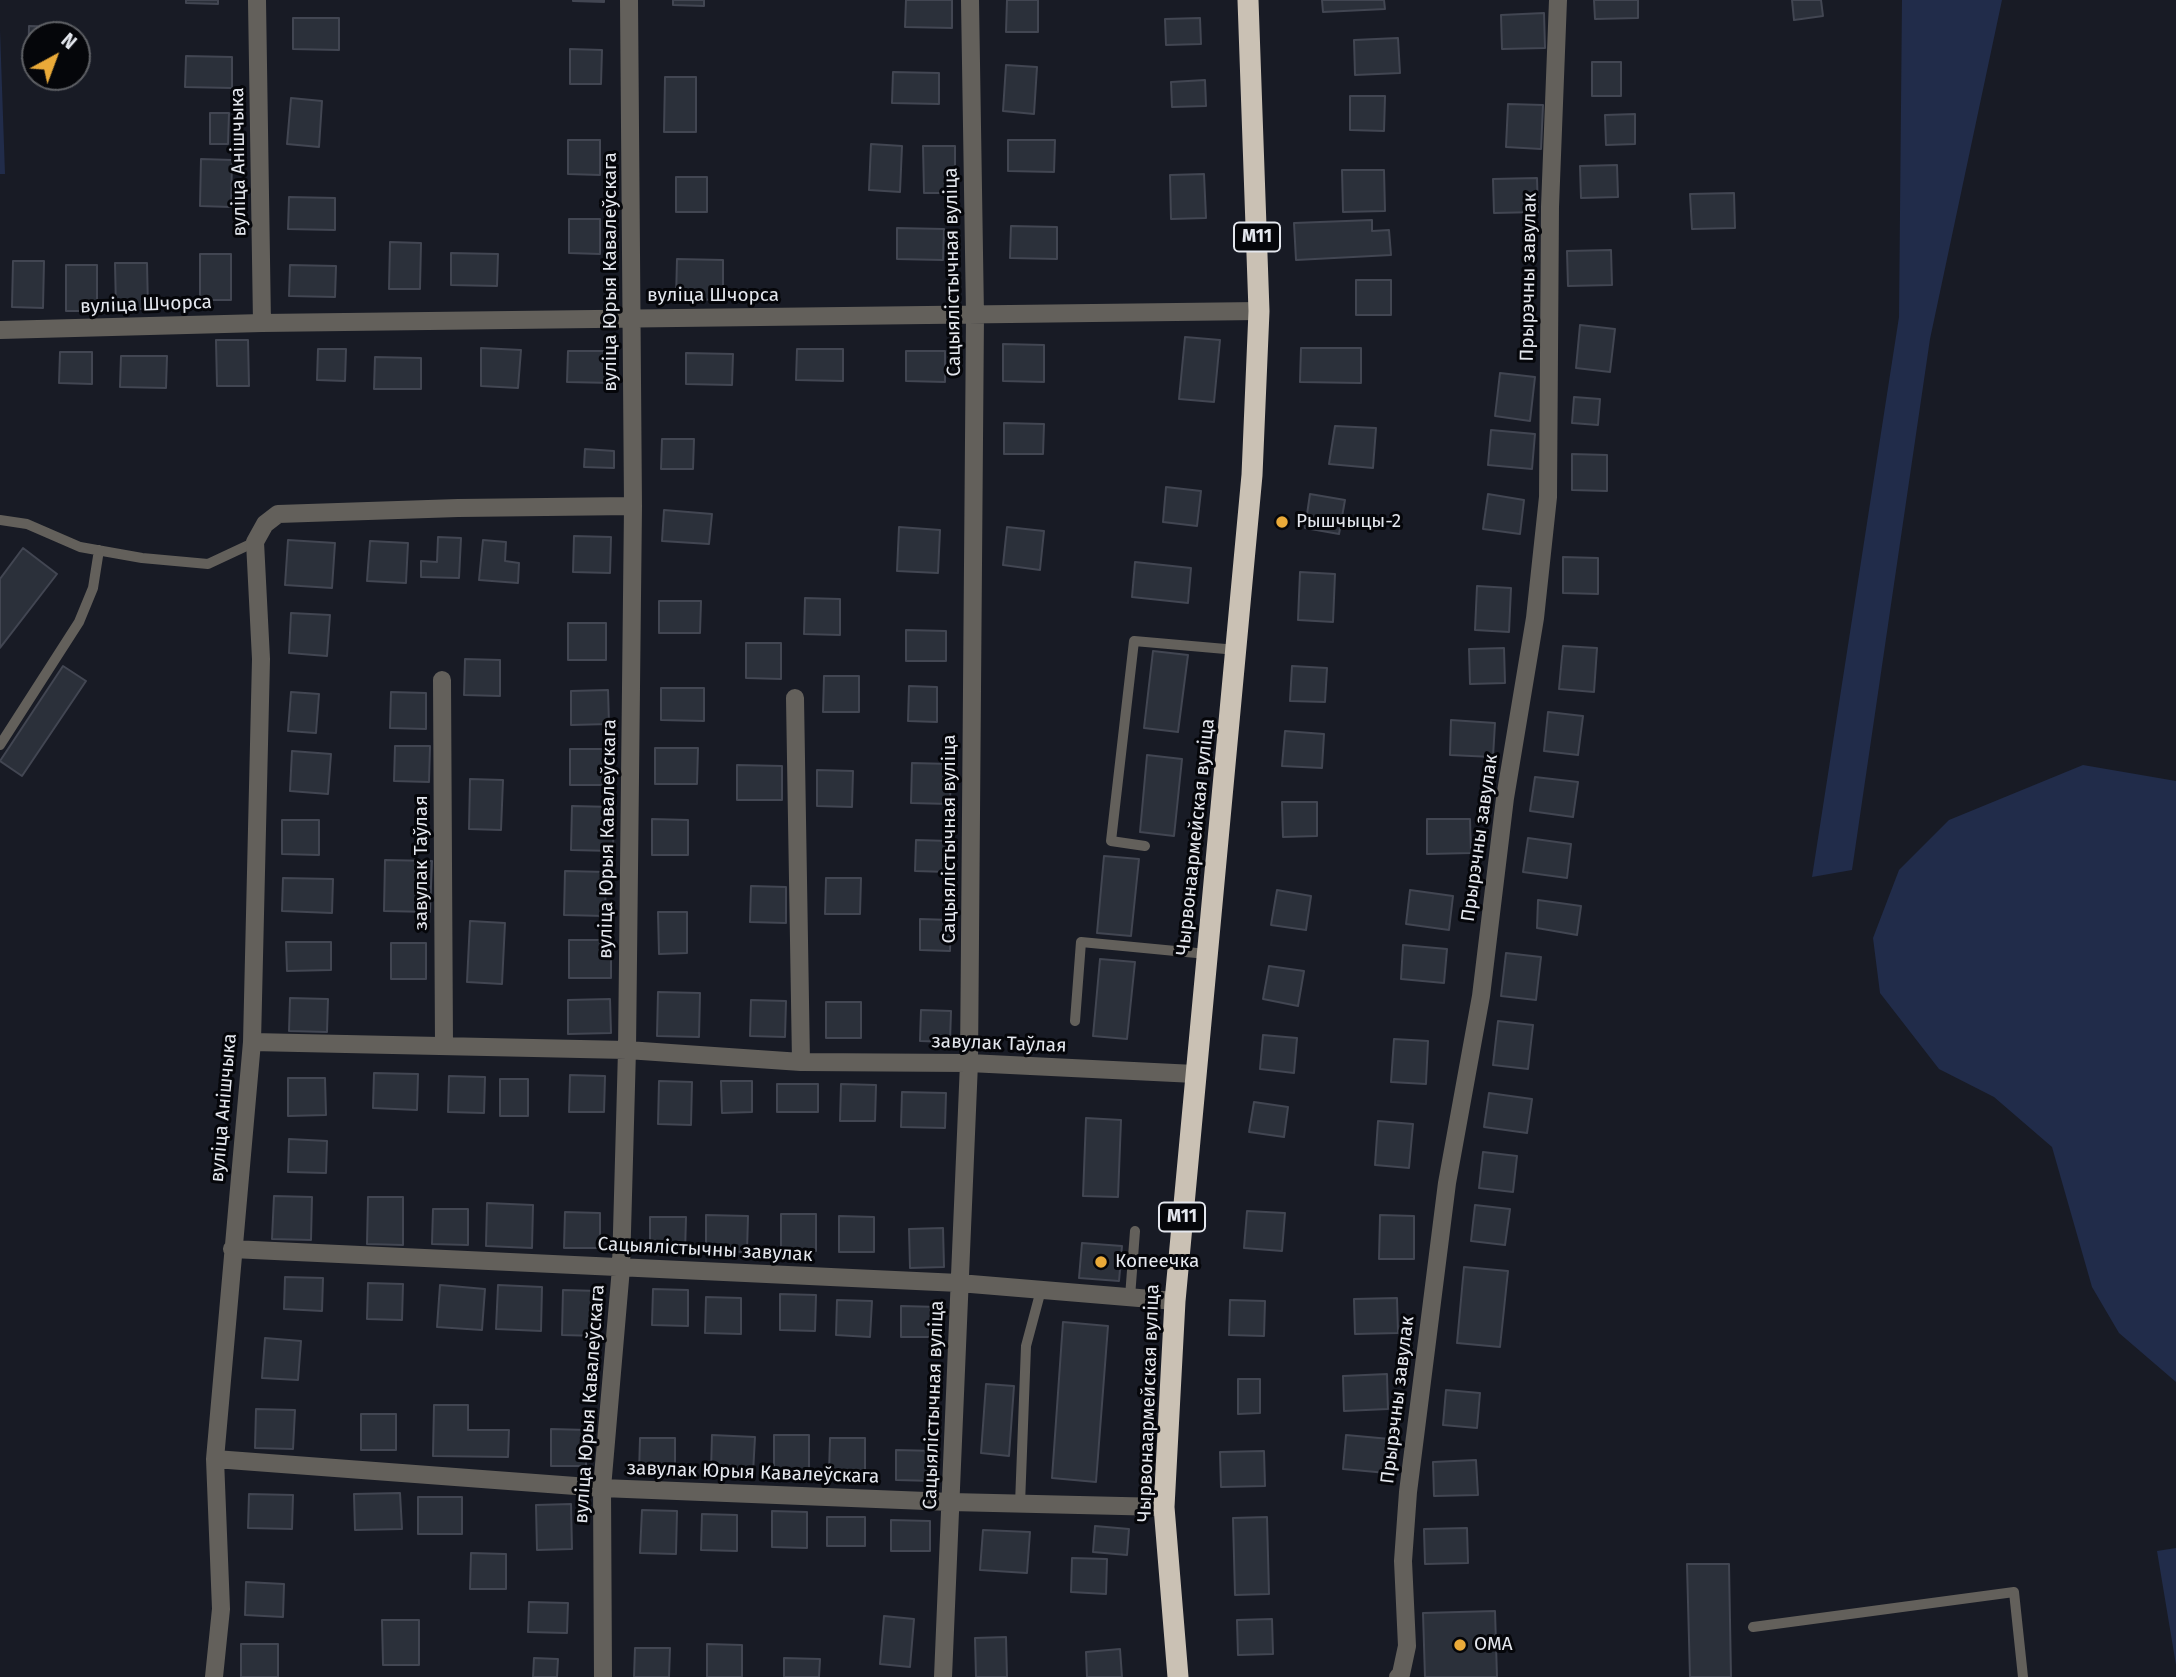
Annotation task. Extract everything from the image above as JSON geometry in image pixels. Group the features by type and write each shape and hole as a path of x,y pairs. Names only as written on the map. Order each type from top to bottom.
{"highway":[{"name":"Чырвонаармейская вуліца","path":"1178,1677 1164,1507 1175,1301 1252,475 1259,311 1248,0"}],"street":[{"name":"вуліца Анішчыка","path":"257,0 262,323"},
{"name":"вуліца Юрыя Кавалеўскага","path":"603,1677 602,1488 621,1268 627,1050 633,506 629,0"},
{"name":"Сацыялістычная вуліца","path":"943,1677 970,1063 975,315 971,0"},
{"name":"Прырэчны завулак","path":"1398,1677 1407,1646 1403,1561 1408,1492 1447,1183 1481,996 1505,798 1535,618 1548,497 1550,207 1558,0"},
{"name":"вуліца Шчорса","path":"0,330 262,323 1259,311"},
{"path":"256,542 265,524 278,514 633,506"},
{"name":"вуліца Анішчыка","path":"214,1677 221,1609 215,1459 252,1042 261,659 256,542"},
{"name":"завулак Таўлая","path":"442,680 444,1046"},
{"path":"795,698 801,1062"},
{"name":"завулак Таўлая","path":"252,1042 627,1050 801,1062 970,1063 1195,1074"},
{"name":"Сацыялістычны завулак","path":"232,1249 959,1283 1175,1301"},
{"name":"завулак Юрыя Кавалеўскага","path":"215,1459 602,1488 951,1502 1164,1507"}],"lane":[{"path":"0,520 27,524 80,547 142,558 208,564 256,542"},
{"path":"0,745 79,622 93,588 99,550"},
{"path":"1145,846 1111,841 1134,641 1237,650"},
{"path":"1075,1021 1081,942 1207,954"},
{"path":"1130,1297 1135,1231"},
{"path":"1020,1504 1026,1346 1041,1290"},
{"path":"1753,1627 2014,1592 2023,1677"}],"shaded area":[{"path":"1902,0 2002,0 1930,339 1852,870 1812,877 1899,317"},
{"path":"0,30 5,174 0,174"},
{"path":"2083,765 2176,781 2176,1382 2119,1333 2092,1287 2052,1147 1994,1097 1939,1069 1880,993 1873,938 1899,870 1949,820"},
{"path":"2176,1548 2176,1665 2157,1551"}],"building":[{"path":"186,0 218,0 218,4 186,3"},
{"path":"604,0 604,2 573,1"},
{"path":"673,0 704,0 704,6 673,5"},
{"path":"906,0 952,0 952,28 905,27"},
{"path":"1007,0 1038,0 1038,32 1006,32"},
{"path":"1322,0 1384,0 1385,9 1323,12"},
{"path":"1594,0 1638,0 1638,18 1595,19"},
{"path":"1792,0 1821,0 1823,16 1794,20"},
{"path":"1544,13 1545,48 1502,49 1501,15"},
{"path":"293,18 339,18 339,50 293,49"},
{"path":"1200,18 1201,44 1166,45 1165,19"},
{"path":"1398,38 1400,73 1355,75 1354,40"},
{"path":"570,49 602,50 601,84 570,84"},
{"path":"186,56 232,57 232,88 185,87"},
{"path":"1592,62 1621,62 1621,96 1592,96"},
{"path":"1006,65 1037,67 1034,114 1003,111"},
{"path":"893,72 939,73 939,104 892,103"},
{"path":"665,77 696,77 696,132 664,132"},
{"path":"1205,80 1206,106 1172,107 1171,82"},
{"path":"1350,96 1385,96 1384,131 1350,130"},
{"path":"291,98 322,101 319,147 287,144"},
{"path":"1508,104 1543,105 1541,149 1506,147"},
{"path":"210,113 229,113 228,144 210,144"},
{"path":"1635,114 1635,144 1606,145 1605,115"},
{"path":"568,140 600,140 600,175 568,174"},
{"path":"1008,140 1055,140 1054,172 1008,171"},
{"path":"871,144 902,146 900,192 869,190"},
{"path":"923,146 955,146 955,193 924,193"},
{"path":"201,159 232,160 231,207 200,206"},
{"path":"1617,165 1618,197 1581,198 1580,166"},
{"path":"1342,170 1384,170 1385,211 1343,212"},
{"path":"1204,174 1206,218 1171,219 1170,175"},
{"path":"676,177 707,177 707,212 676,212"},
{"path":"1537,178 1538,212 1494,213 1493,179"},
{"path":"1734,193 1735,228 1692,229 1690,194"},
{"path":"289,197 335,198 335,230 288,229"},
{"path":"569,219 600,219 600,254 569,253"},
{"path":"1372,220 1372,231 1389,230 1391,255 1296,260 1294,223"},
{"path":"1011,226 1057,227 1057,259 1010,258"},
{"path":"897,228 944,229 943,260 897,259"},
{"path":"390,242 421,243 420,289 389,289"},
{"path":"1611,250 1612,285 1568,286 1567,251"},
{"path":"451,253 498,254 497,286 451,285"},
{"path":"200,254 231,254 231,300 200,300"},
{"path":"677,259 723,260 723,300 676,299"},
{"path":"13,261 44,261 43,308 12,307"},
{"path":"115,263 147,263 148,309 116,309"},
{"path":"66,265 97,265 97,311 66,311"},
{"path":"290,265 336,266 335,297 289,296"},
{"path":"1356,280 1391,280 1391,315 1356,315"},
{"path":"1580,325 1615,329 1610,372 1576,368"},
{"path":"1185,337 1220,340 1214,402 1179,399"},
{"path":"216,340 248,340 249,386 217,386"},
{"path":"1003,344 1044,345 1044,382 1003,381"},
{"path":"481,348 521,350 518,388 481,386"},
{"path":"1301,348 1361,348 1361,383 1300,382"},
{"path":"318,349 346,349 345,381 317,380"},
{"path":"797,349 843,349 843,381 796,380"},
{"path":"568,351 614,351 613,383 567,382"},
{"path":"906,351 945,351 945,382 906,381"},
{"path":"60,352 92,352 92,384 59,383"},
{"path":"686,353 733,354 732,385 686,384"},
{"path":"121,356 167,356 166,388 120,387"},
{"path":"375,357 421,358 421,389 374,389"},
{"path":"1500,373 1535,377 1530,421 1495,416"},
{"path":"1574,397 1600,399 1598,425 1572,423"},
{"path":"1004,423 1044,424 1043,454 1004,454"},
{"path":"1335,426 1376,428 1373,468 1329,464"},
{"path":"1491,430 1535,434 1532,469 1488,465"},
{"path":"662,439 694,439 693,469 661,469"},
{"path":"585,449 614,451 614,468 584,467"},
{"path":"1572,454 1607,455 1607,491 1572,490"},
{"path":"1166,487 1201,491 1197,526 1163,522"},
{"path":"1310,494 1345,500 1339,534 1305,528"},
{"path":"1488,494 1524,500 1520,534 1483,529"},
{"path":"664,510 712,514 709,544 662,541"},
{"path":"899,527 940,530 938,573 897,571"},
{"path":"1007,527 1044,531 1040,570 1003,565"},
{"path":"574,536 611,537 610,573 573,572"},
{"path":"438,537 461,538 459,578 421,577 421,561 437,562"},
{"path":"288,540 335,543 332,588 285,585"},
{"path":"483,540 506,542 505,561 519,563 518,583 479,580"},
{"path":"370,541 408,543 406,583 367,581"},
{"path":"23,548 57,574 0,648 0,579"},
{"path":"1563,557 1598,558 1598,594 1563,593"},
{"path":"1135,562 1191,568 1188,603 1132,597"},
{"path":"1300,572 1335,574 1333,622 1298,620"},
{"path":"1477,586 1511,588 1509,632 1475,630"},
{"path":"805,598 840,599 840,635 804,634"},
{"path":"659,601 701,601 700,633 659,633"},
{"path":"291,613 330,615 327,656 289,653"},
{"path":"568,623 606,623 606,660 568,660"},
{"path":"906,630 946,631 946,661 906,661"},
{"path":"746,643 781,643 781,679 746,678"},
{"path":"1563,646 1597,648 1594,692 1559,689"},
{"path":"1504,648 1505,683 1470,684 1469,649"},
{"path":"1153,651 1188,655 1178,732 1144,728"},
{"path":"465,659 500,660 500,696 464,695"},
{"path":"63,666 86,681 22,776 0,761"},
{"path":"1292,666 1327,668 1325,702 1290,701"},
{"path":"824,676 859,676 859,712 823,712"},
{"path":"909,686 937,687 937,722 908,721"},
{"path":"661,688 704,688 704,721 661,720"},
{"path":"608,690 609,724 571,725 571,691"},
{"path":"291,692 319,694 316,733 288,731"},
{"path":"391,692 426,693 426,729 390,728"},
{"path":"1548,712 1583,716 1578,755 1544,751"},
{"path":"1451,720 1495,723 1493,757 1450,755"},
{"path":"1285,731 1324,734 1322,768 1282,766"},
{"path":"395,746 430,746 429,782 394,781"},
{"path":"655,748 698,748 697,784 655,784"},
{"path":"570,749 612,749 612,785 570,785"},
{"path":"292,751 331,754 328,794 290,791"},
{"path":"1147,755 1182,759 1174,836 1140,832"},
{"path":"912,763 951,764 950,804 911,803"},
{"path":"737,765 782,766 782,800 737,800"},
{"path":"817,770 853,771 852,807 817,806"},
{"path":"1535,777 1578,782 1573,817 1530,811"},
{"path":"470,779 503,780 501,830 469,829"},
{"path":"1282,802 1317,802 1317,836 1283,837"},
{"path":"572,806 614,807 613,851 571,850"},
{"path":"652,819 688,820 688,855 652,855"},
{"path":"1427,819 1470,819 1471,853 1427,854"},
{"path":"282,820 319,820 319,855 282,854"},
{"path":"1528,838 1571,844 1567,878 1523,872"},
{"path":"916,840 949,841 948,872 915,871"},
{"path":"1104,856 1139,859 1131,936 1097,933"},
{"path":"385,860 432,861 430,912 384,911"},
{"path":"565,871 606,872 605,916 564,915"},
{"path":"283,878 333,879 332,913 282,911"},
{"path":"826,878 861,878 860,914 825,914"},
{"path":"751,886 786,887 786,923 750,922"},
{"path":"1277,890 1311,896 1306,930 1271,925"},
{"path":"1410,890 1453,896 1449,930 1406,924"},
{"path":"1538,900 1581,906 1577,935 1537,928"},
{"path":"658,912 687,912 687,953 659,954"},
{"path":"920,919 951,920 950,951 920,950"},
{"path":"470,921 505,923 502,984 467,982"},
{"path":"569,940 611,940 611,978 569,978"},
{"path":"286,942 331,942 331,970 287,971"},
{"path":"391,943 426,943 426,979 391,979"},
{"path":"1403,945 1447,949 1444,983 1401,979"},
{"path":"1506,953 1541,957 1536,1000 1501,996"},
{"path":"1100,959 1135,962 1127,1039 1093,1036"},
{"path":"1269,966 1304,971 1298,1006 1263,999"},
{"path":"658,992 700,993 699,1037 657,1036"},
{"path":"290,998 328,999 327,1032 289,1031"},
{"path":"610,999 611,1033 568,1034 568,1000"},
{"path":"751,1000 786,1001 785,1037 750,1036"},
{"path":"826,1002 861,1002 861,1038 826,1038"},
{"path":"921,1010 951,1011 950,1042 920,1041"},
{"path":"1498,1021 1533,1025 1528,1069 1493,1065"},
{"path":"1263,1035 1297,1038 1294,1073 1260,1069"},
{"path":"1394,1039 1428,1041 1426,1084 1391,1082"},
{"path":"374,1073 418,1074 417,1110 373,1108"},
{"path":"570,1075 605,1076 604,1112 569,1112"},
{"path":"449,1076 485,1077 484,1113 448,1112"},
{"path":"288,1078 325,1078 326,1115 288,1116"},
{"path":"500,1079 528,1079 528,1116 500,1116"},
{"path":"659,1081 692,1082 691,1125 658,1124"},
{"path":"721,1081 752,1081 752,1112 722,1113"},
{"path":"777,1084 818,1084 818,1112 777,1112"},
{"path":"841,1084 876,1085 875,1121 840,1121"},
{"path":"902,1092 946,1093 945,1128 901,1127"},
{"path":"1489,1093 1532,1099 1527,1133 1484,1127"},
{"path":"1254,1102 1288,1107 1284,1137 1249,1132"},
{"path":"1086,1118 1121,1120 1118,1197 1083,1196"},
{"path":"1378,1121 1413,1124 1409,1168 1375,1165"},
{"path":"289,1139 327,1141 326,1173 288,1172"},
{"path":"1483,1152 1517,1156 1513,1192 1479,1188"},
{"path":"274,1196 312,1197 311,1240 272,1239"},
{"path":"368,1197 403,1197 403,1245 367,1244"},
{"path":"487,1203 533,1205 532,1248 486,1246"},
{"path":"1475,1205 1510,1209 1505,1245 1471,1241"},
{"path":"433,1209 468,1209 468,1245 432,1244"},
{"path":"1247,1211 1285,1213 1282,1251 1244,1248"},
{"path":"565,1212 600,1213 600,1248 564,1248"},
{"path":"781,1214 816,1214 816,1251 781,1250"},
{"path":"706,1215 748,1216 747,1252 706,1251"},
{"path":"1380,1215 1414,1216 1414,1259 1379,1259"},
{"path":"839,1216 874,1217 874,1252 839,1252"},
{"path":"650,1217 686,1217 685,1253 650,1253"},
{"path":"943,1228 944,1267 910,1268 909,1229"},
{"name":"Копеечка","path":"1082,1243 1122,1246 1119,1281 1079,1278"},
{"path":"1464,1267 1508,1271 1500,1347 1457,1343"},
{"path":"285,1277 323,1278 322,1311 284,1309"},
{"path":"368,1283 403,1284 402,1320 367,1319"},
{"path":"440,1285 485,1289 482,1330 437,1327"},
{"path":"498,1285 542,1287 541,1331 496,1329"},
{"path":"653,1289 688,1290 688,1326 652,1325"},
{"path":"563,1290 599,1291 598,1336 562,1335"},
{"path":"780,1294 816,1295 815,1331 780,1330"},
{"path":"706,1297 741,1298 741,1334 705,1333"},
{"path":"1397,1298 1398,1333 1355,1334 1354,1299"},
{"path":"837,1300 872,1301 870,1337 836,1335"},
{"path":"1230,1300 1265,1301 1264,1336 1229,1335"},
{"path":"901,1306 940,1307 940,1337 901,1337"},
{"path":"1063,1322 1108,1326 1096,1482 1052,1478"},
{"path":"265,1338 301,1341 298,1380 262,1378"},
{"path":"1387,1374 1388,1409 1344,1411 1343,1376"},
{"path":"1238,1379 1260,1379 1260,1413 1238,1414"},
{"path":"986,1384 1014,1386 1009,1456 981,1453"},
{"path":"1446,1390 1480,1393 1477,1428 1443,1425"},
{"path":"434,1405 468,1405 468,1430 509,1430 508,1457 433,1456"},
{"path":"256,1409 295,1410 293,1449 255,1448"},
{"path":"361,1414 396,1414 396,1450 361,1450"},
{"path":"551,1429 587,1430 586,1466 551,1466"},
{"path":"712,1435 755,1437 753,1473 711,1471"},
{"path":"774,1435 809,1435 809,1471 774,1471"},
{"path":"1346,1435 1390,1439 1387,1473 1343,1469"},
{"path":"640,1438 675,1438 675,1474 639,1474"},
{"path":"830,1438 865,1438 865,1474 829,1474"},
{"path":"896,1450 936,1451 935,1481 896,1480"},
{"path":"1264,1451 1265,1486 1221,1487 1220,1452"},
{"path":"1476,1460 1478,1495 1434,1496 1433,1462"},
{"path":"400,1493 402,1529 355,1530 354,1494"},
{"path":"249,1494 293,1495 292,1529 248,1528"},
{"path":"418,1497 462,1497 462,1534 418,1534"},
{"path":"571,1504 572,1549 537,1550 536,1505"},
{"path":"642,1510 677,1511 676,1554 640,1553"},
{"path":"772,1511 807,1512 807,1548 772,1547"},
{"path":"702,1514 737,1515 737,1551 701,1550"},
{"path":"827,1517 865,1517 865,1546 827,1546"},
{"path":"1267,1517 1269,1594 1235,1595 1233,1518"},
{"path":"891,1520 930,1521 930,1551 891,1551"},
{"path":"1095,1526 1129,1529 1127,1555 1093,1552"},
{"path":"1467,1528 1468,1563 1425,1564 1424,1529"},
{"path":"983,1530 1030,1532 1027,1573 980,1570"},
{"path":"471,1553 506,1554 506,1589 470,1589"},
{"path":"1072,1558 1107,1559 1106,1594 1071,1592"},
{"path":"1687,1564 1729,1564 1731,1677 1690,1677"},
{"path":"246,1582 284,1584 283,1617 245,1615"},
{"path":"529,1602 568,1603 567,1633 528,1632"},
{"name":"ОМА","path":"1495,1611 1497,1677 1425,1677 1423,1613"},
{"path":"884,1616 914,1619 910,1667 880,1664"},
{"path":"1272,1619 1273,1654 1238,1655 1237,1620"},
{"path":"382,1620 419,1620 419,1665 383,1665"},
{"path":"1006,1637 1007,1677 976,1677 975,1638"},
{"path":"241,1644 278,1644 278,1677 241,1677"},
{"path":"707,1644 742,1645 742,1677 707,1677"},
{"path":"635,1648 670,1648 669,1677 634,1677"},
{"path":"1120,1649 1122,1677 1087,1677 1086,1652"},
{"path":"534,1658 558,1659 557,1677 533,1677"},
{"path":"784,1658 820,1659 819,1677 784,1677"}],"place":[{"name":"Рышчыцы-2","path":"1282,522"},
{"name":"Копеечка","path":"1101,1262"},
{"name":"ОМА","path":"1460,1645"}]}
